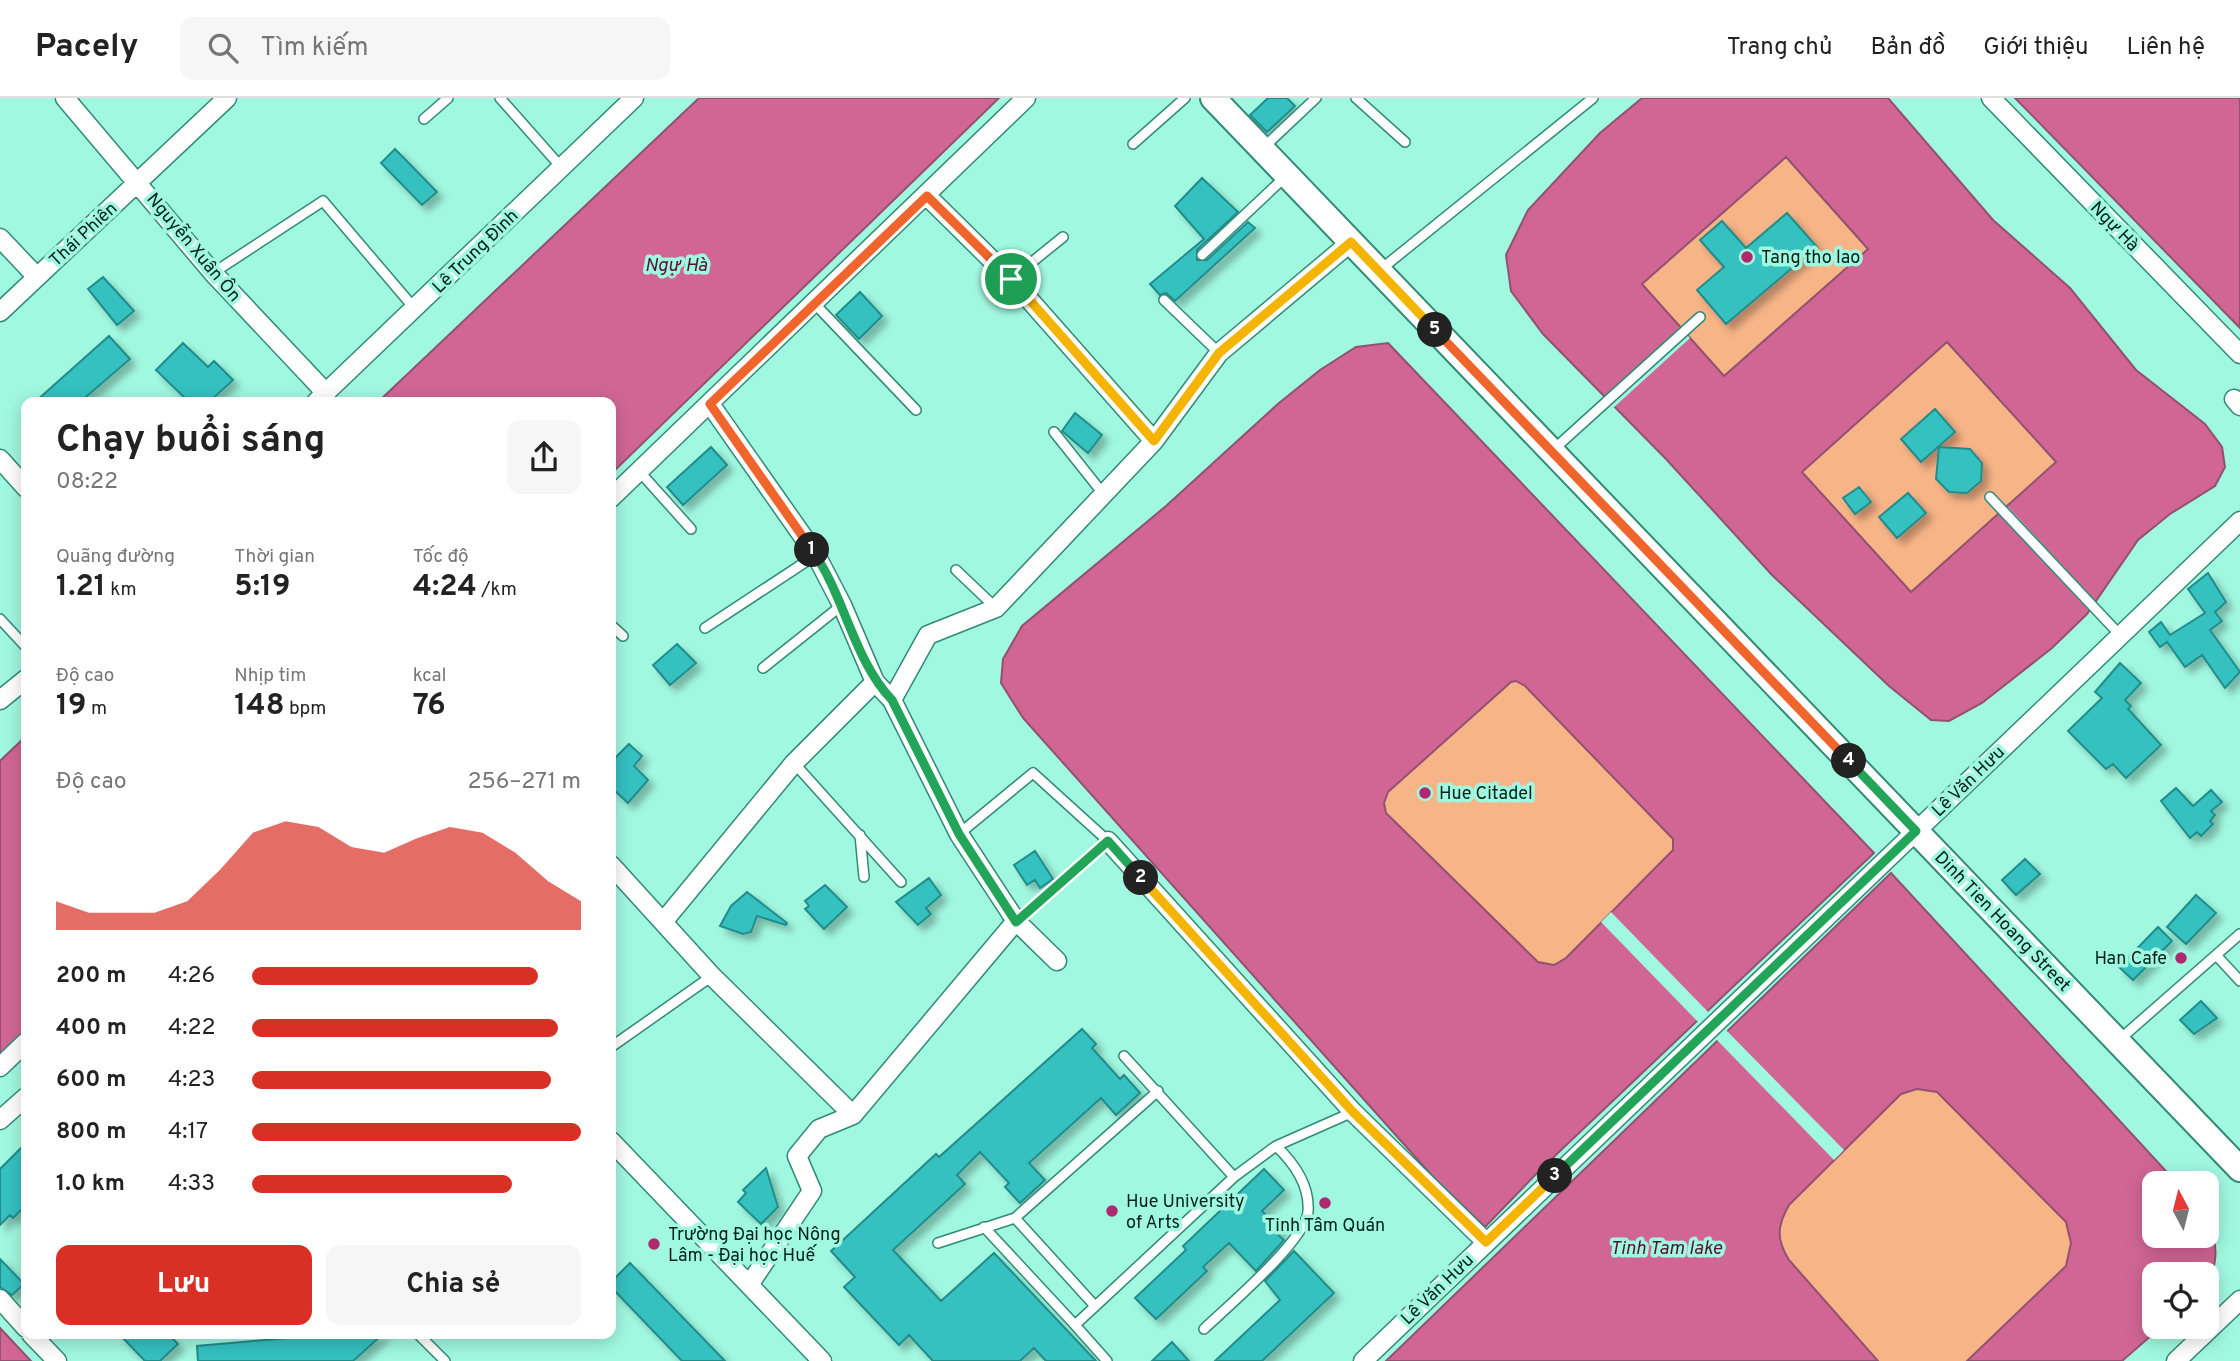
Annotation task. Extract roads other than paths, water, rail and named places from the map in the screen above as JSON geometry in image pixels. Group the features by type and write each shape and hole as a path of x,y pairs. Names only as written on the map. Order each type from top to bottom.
{"main road":[{"name":"Dinh Tien Hoang Street","path":"1213,98 2240,1169"}],"street":[{"name":"Nguyễn Xuân Ôn","path":"65,98 320,397"},
{"name":"Thái Phiên","path":"0,312 227,98"},
{"name":"Lê Trung Đình","path":"322,397 634,98"},
{"path":"616,493 1026,98"},
{"name":"Ngự Hà","path":"1991,98 2240,354"},
{"path":"927,196 1011,279 1154,441"},
{"path":"0,238 37,277"},
{"path":"892,700 928,635 996,608 1105,496 1154,441 1219,353 1351,242"},
{"path":"710,404 816,555 875,682 892,700 959,834 1016,922 1057,961"},
{"path":"0,459 21,482"},
{"name":"Lê Văn Hưu","path":"1363,1361 2240,521"},
{"path":"663,922 794,763 875,682"},
{"path":"0,700 21,683"},
{"path":"1108,841 1353,1112 1486,1242"},
{"path":"616,870 712,976 853,1115"},
{"path":"749,1285 812,1191 797,1156 819,1129 853,1115 1016,922"},
{"path":"0,1067 21,1047"},
{"path":"0,1120 21,1102"},
{"path":"616,1146 822,1361"},
{"path":"0,1299 21,1321"},
{"path":"2176,1361 2240,1300"},
{"path":"38,1339 57,1361"}],"lane":[{"path":"424,119 448,98"},
{"path":"500,98 561,167"},
{"path":"1133,145 1185,98"},
{"path":"1262,149 1316,98"},
{"path":"1356,98 1405,142"},
{"path":"1379,271 1593,98"},
{"path":"1202,255 1287,175"},
{"path":"213,274 323,201 415,309"},
{"path":"1011,279 1063,237"},
{"path":"1164,300 1219,353"},
{"path":"814,303 916,410"},
{"path":"1551,451 1700,317"},
{"path":"1054,432 1105,496"},
{"path":"639,471 691,529"},
{"path":"1990,497 2120,635"},
{"path":"705,628 816,555"},
{"path":"956,570 996,608"},
{"path":"763,668 842,606"},
{"path":"0,619 21,642"},
{"path":"616,630 623,636"},
{"path":"794,763 860,833 901,882"},
{"path":"959,834 1033,773 1108,841 1016,922"},
{"path":"860,833 864,877"},
{"path":"2118,1041 2240,934"},
{"path":"2216,956 2240,981"},
{"path":"616,1043 712,976"},
{"path":"1124,1056 1234,1177"},
{"path":"938,1243 1014,1218 1158,1091"},
{"path":"1075,1325 1234,1177 1276,1146 1353,1112"},
{"path":"1204,1329 1286,1251 1308,1215 1307,1196 1295,1164 1276,1146"},
{"path":"1014,1218 1095,1306"},
{"path":"984,1227 1107,1361"},
{"path":"423,1339 445,1361"}],"water":[{"name":"Ngự Hà","path":"699,98 999,98 616,469 616,397 383,397"},
{"path":"1642,98 1888,98 1993,220 2070,288 2136,370 2205,424 2222,447 2225,467 2215,486 2170,514 2138,540 2087,614 2052,648 1982,703 1949,721 1931,720 1889,686 1772,575 1666,459 1543,334 1511,291 1506,255 1528,210 1600,133","holes":["1786,157 1868,249 1724,376 1642,284","1947,342 2056,462 1911,592 1802,472"]},
{"path":"2015,98 2240,98 2240,328"},
{"path":"1388,343 1874,853 1540,1170 1485,1227 1435,1179 1023,718 1001,683 1003,659 1022,626 1166,506 1279,403 1320,370 1356,347","holes":["1516,681 1525,686 1673,839 1673,850 1566,958 1554,965 1538,962 1386,813 1384,803 1388,792 1511,682"]},
{"path":"21,741 21,1036 0,1056 0,761"},
{"name":"Tinh Tam lake","path":"1891,873 2166,1171 2142,1171 2142,1248 2215,1248 2215,1262 2142,1262 2142,1339 2147,1339 2122,1361 1967,1361 2066,1266 2071,1243 2066,1222 1937,1092 1917,1089 1901,1094 1789,1205 1780,1226 1780,1239 1789,1260 1878,1361 1386,1361"},
{"path":"0,1328 31,1361 0,1361"}],"place":[{"name":"Tang tho lao","path":"1747,257"},
{"name":"Hue Citadel","path":"1425,793"},
{"name":"Han Cafe","path":"2181,958"},
{"name":"Tinh Tâm Quán","path":"1325,1203"},
{"name":"Hue University of Arts","path":"1112,1211"},
{"name":"Trường Đại học Nông Lâm - Đại học Huế","path":"654,1244"}]}
